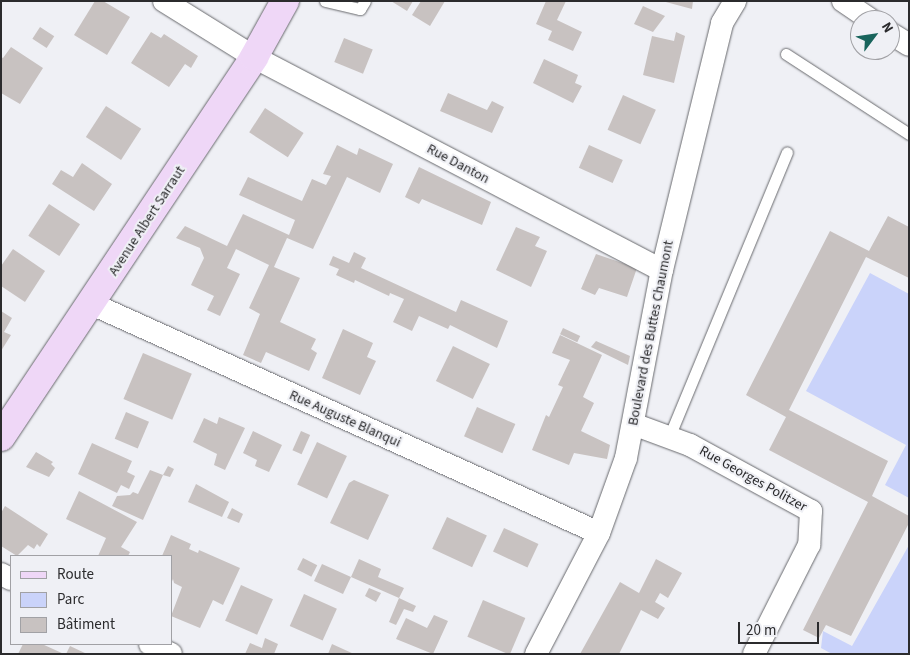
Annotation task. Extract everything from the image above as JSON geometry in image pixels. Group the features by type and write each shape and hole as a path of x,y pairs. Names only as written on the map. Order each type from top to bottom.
{"street":[{"name":"Rue Danton","path":"164,1 254,58 662,270"},
{"name":"Avenue Albert Sarraut","path":"3,430 92,304 254,58 285,1"},
{"name":"Boulevard des Buttes Chaumont","path":"536,654 598,533 626,458 662,270 722,23 735,1"},
{"path":"843,1 856,10"},
{"name":"Rue Auguste Blanqui","path":"92,304 598,533"},
{"name":"Rue Georges Politzer","path":"633,424 690,445 812,512 809,545 754,654"},
{"path":"152,645 171,654"}],"lane":[{"path":"325,1 360,9 365,1"},
{"path":"786,54 909,134"},
{"path":"669,437 787,152"}],"green space":[{"path":"870,273 909,294 909,498 885,485 906,445 806,391"},
{"path":"909,545 909,654 832,654 821,648 823,631 852,646"}],"building":[{"path":"95,1 103,1 130,17 107,55 74,35"},
{"path":"391,1 413,1 407,11"},
{"path":"421,1 445,1 430,26 412,15"},
{"path":"546,1 566,1 557,20 582,32 573,51 548,40 552,31 536,24"},
{"path":"662,1 693,1 692,9"},
{"path":"643,6 665,16 653,32 634,24"},
{"path":"40,27 54,36 47,48 32,39"},
{"path":"151,32 161,38 164,34 198,56 191,68 185,64 169,87 131,63"},
{"path":"676,32 685,36 674,83 643,75 652,36 674,41"},
{"path":"344,38 373,50 363,74 334,62"},
{"path":"11,47 43,68 20,104 1,93 1,57 3,58"},
{"path":"544,59 578,75 575,83 582,86 573,103 533,83"},
{"path":"448,93 487,110 492,101 504,107 492,133 440,111"},
{"path":"623,95 656,110 640,144 608,130"},
{"path":"106,106 141,129 121,160 86,137"},
{"path":"265,108 304,133 288,157 249,132"},
{"path":"337,145 357,155 359,148 393,164 380,193 347,177 313,249 287,238 274,267 300,278 280,322 316,339 311,349 317,353 309,371 266,352 261,363 243,355 260,314 249,308 269,265 236,249 227,268 240,274 220,316 207,310 214,296 191,285 204,258 200,248 176,238 185,226 227,246 243,214 289,235 295,220 239,195 248,177 302,201 312,179 326,185 331,176 323,174"},
{"path":"589,145 623,160 613,183 579,168"},
{"path":"82,163 112,184 94,211 52,184 61,170 73,177"},
{"path":"419,167 491,202 482,225 422,199 419,204 405,197"},
{"path":"49,204 80,224 59,256 28,236"},
{"path":"888,216 909,227 909,278 866,257 789,410 888,461 872,496 909,516 909,523 851,636 826,625 819,638 803,630 868,502 769,450 786,417 746,395 830,231 869,251"},
{"path":"516,227 540,237 535,246 547,251 531,287 496,270"},
{"path":"13,249 45,271 25,302 1,286 1,266"},
{"path":"354,252 366,258 361,268 456,312 461,300 508,321 497,348 450,325 448,329 419,316 412,331 393,322 404,299 390,293 389,296 355,280 354,283 336,275 339,269 329,265 333,256 349,263"},
{"path":"596,254 637,268 627,297 599,288 595,295 581,289"},
{"path":"1,311 12,318 4,332 11,335 1,351"},
{"path":"563,328 580,336 577,342 560,334"},
{"path":"343,329 373,343 367,357 376,361 360,395 322,378"},
{"path":"560,335 602,355 583,397 594,403 581,431 610,445 607,459 574,453 569,465 532,450 546,415 549,417 563,387 558,385 570,360 552,353"},
{"path":"596,341 630,356 628,365 591,347"},
{"path":"453,346 490,364 473,399 436,381"},
{"path":"143,353 192,374 172,420 123,399"},
{"path":"477,407 515,424 502,453 464,436"},
{"path":"126,412 149,422 138,448 115,439"},
{"path":"219,417 245,428 225,470 214,465 217,454 193,442 204,418 217,424"},
{"path":"253,431 282,445 269,472 255,466 257,460 243,453"},
{"path":"301,431 310,435 302,454 292,450"},
{"path":"317,442 347,456 327,499 297,485"},
{"path":"92,443 132,461 127,472 135,476 129,489 121,485 117,493 78,474"},
{"path":"36,452 53,462 51,464 55,468 49,477 26,467"},
{"path":"168,466 174,469 170,477 163,475"},
{"path":"150,470 163,475 143,520 112,506 117,496 130,495 133,492 138,494"},
{"path":"354,480 389,495 368,540 330,523 349,483"},
{"path":"196,484 229,502 222,517 188,502"},
{"path":"79,491 137,522 121,547 130,552 128,555 98,555 106,538 66,519"},
{"path":"5,506 48,534 40,547 37,544 34,549 28,545 18,555 15,555 1,546 1,513"},
{"path":"232,508 243,514 239,523 227,518"},
{"path":"447,517 487,536 472,567 432,549"},
{"path":"504,528 538,544 527,568 493,552"},
{"path":"171,535 191,544 189,549 198,553 199,550 240,568 223,605 213,600 200,628 172,616 182,587 174,583 173,579 172,582 172,555 162,555"},
{"path":"303,558 317,565 311,577 297,570"},
{"path":"359,559 381,569 378,577 404,588 399,598 351,577"},
{"path":"656,559 682,573 668,598 660,593 655,602 665,608 658,619 641,610 619,654 580,654 620,582 639,593"},
{"path":"322,564 351,577 343,594 314,581"},
{"path":"241,585 273,599 257,635 225,621"},
{"path":"369,588 381,593 376,602 365,596"},
{"path":"304,594 337,609 323,641 290,626"},
{"path":"399,598 416,606 413,612 404,609 396,625 389,622"},
{"path":"483,600 525,618 510,654 467,637"},
{"path":"434,615 448,621 433,654 396,639 406,618 427,628"},
{"path":"265,638 278,644 274,654 245,654 250,643 262,648"},
{"path":"332,644 354,654 328,654"},
{"path":"22,645 44,645 64,654 18,654"},
{"path":"70,646 87,654 66,654"}]}
